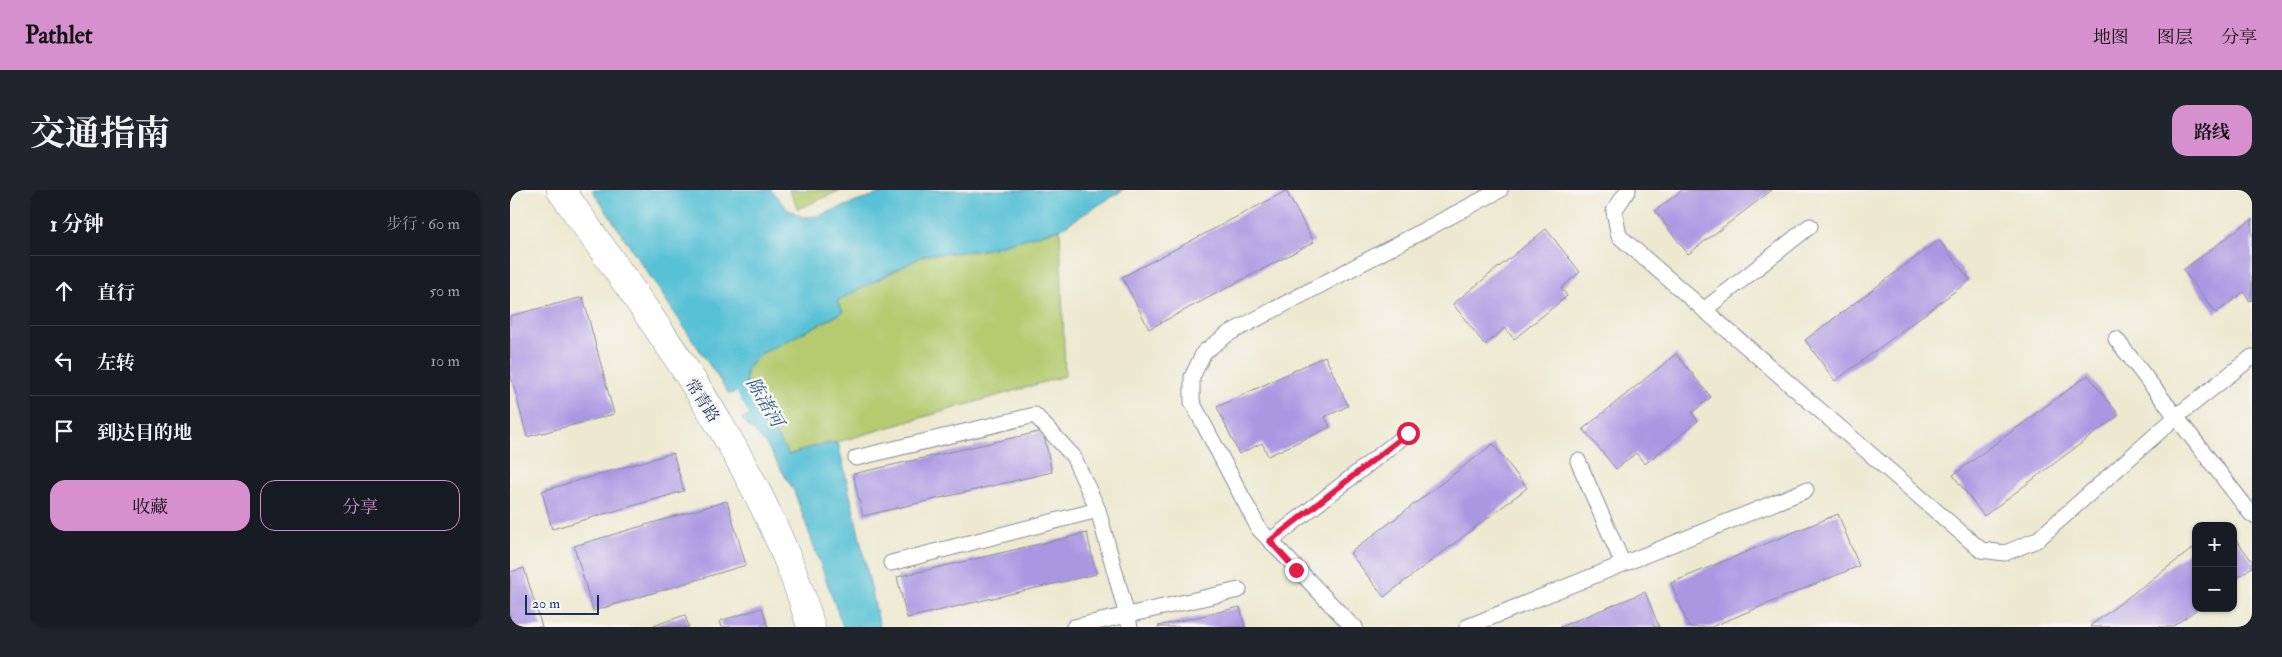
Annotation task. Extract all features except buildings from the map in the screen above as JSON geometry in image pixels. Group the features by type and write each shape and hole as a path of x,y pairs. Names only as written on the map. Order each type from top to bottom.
{"street":[{"name":"常青路","path":"561,190 655,326 736,451 777,532 811,627"}],"lane":[{"path":"1355,627 1344,618 1259,529 1192,402 1192,377 1204,352 1228,334 1500,190"},
{"path":"1628,190 1614,211 1619,236 1981,550 2005,553 2038,540 2176,416 2252,357"},
{"path":"1704,310 1810,226"},
{"path":"2116,340 2252,515"},
{"path":"856,458 1035,415 1073,456 1098,510 1128,621"},
{"path":"1270,541 1408,433"},
{"path":"1578,462 1623,564"},
{"path":"1467,627 1806,490"},
{"path":"891,563 1098,510"},
{"path":"1074,627 1128,621 1239,590"}],"green space":[{"path":"789,190 841,190 798,209"},
{"path":"1060,229 1065,376 789,455 746,389 746,370 759,355 842,313 837,301 925,255 984,250"}],"water":[{"path":"592,190 771,190 787,209 803,217 818,216 889,190 1123,190 1060,229 984,250 925,255 837,301 843,312 759,355 746,370 746,389 729,394"},
{"path":"761,411 789,455 815,446 838,442 880,627 843,627 794,491 766,444 741,419"}],"waterway":[{"name":"陈渚河","path":"736,383 758,423"}],"route":[{"path":"1296,570 1270,541 1408,433"}]}
